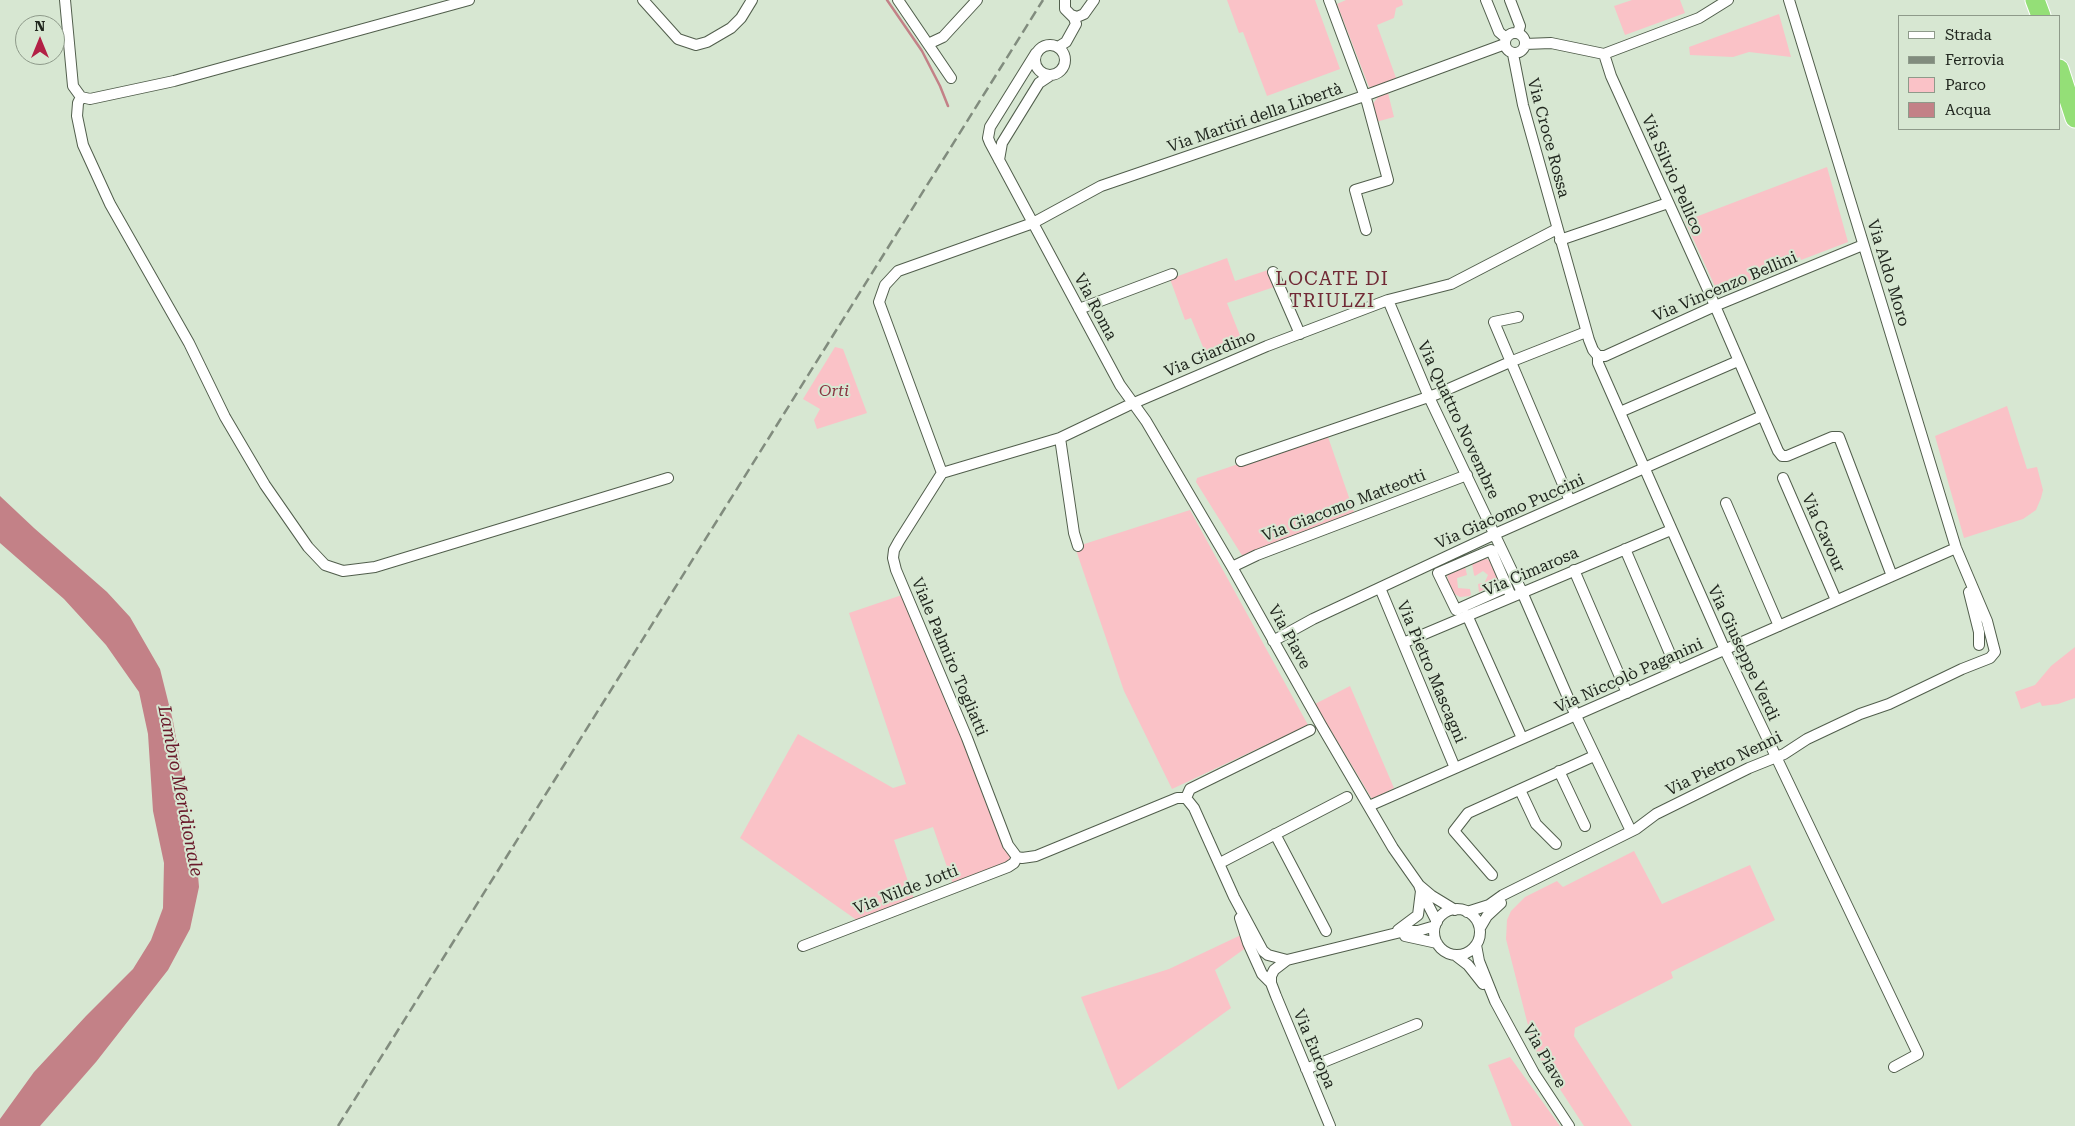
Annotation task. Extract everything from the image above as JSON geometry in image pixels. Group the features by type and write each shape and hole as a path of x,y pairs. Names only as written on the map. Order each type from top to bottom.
{"highway":[{"path":"2035,0 2041,15"},
{"path":"2042,0 2048,15"},
{"path":"2060,72 2075,118"}],"street":[{"path":"65,0 73,86 81,97 90,99 174,81 469,0"},
{"path":"644,0 678,39 696,45 707,42 731,28 741,18 752,0"},
{"path":"898,0 951,78"},
{"path":"928,44 943,37 977,0"},
{"path":"1058,47 1066,42 1075,28 1075,20 1065,9 1065,0"},
{"path":"1071,15 1077,17 1084,14 1094,0"},
{"path":"1328,0 1367,102 1388,180 1355,190 1366,230"},
{"path":"1486,0 1499,32 1505,41 1507,50 1513,54 1520,53 1525,44 1524,37 1518,33 1511,34 1505,41"},
{"path":"1510,0 1520,26 1518,33"},
{"path":"1713,9 1721,0"},
{"path":"1525,44 1551,44 1604,54 1699,18 1728,0"},
{"name":"Via Aldo Moro","path":"1789,0 1957,552 1977,623 1978,647"},
{"name":"Via Martiri della Libertà","path":"942,473 879,302 885,285 898,271 1033,223 1101,186 1364,96 1505,41"},
{"path":"999,161 1002,143 1039,83 1051,74 1060,71 1065,63 1064,54 1058,47 1048,45 1043,46 1036,53 1037,66 1043,73 1051,74"},
{"name":"Via Roma","path":"1036,53 990,127 988,138 1120,385 1134,404"},
{"name":"Via Croce Rossa","path":"1513,54 1519,90 1557,229"},
{"name":"Via Silvio Pellico","path":"1604,54 1611,76 1715,306 1762,416"},
{"path":"81,97 78,103 77,116 83,145 110,204 189,343 225,417 265,485 308,547 325,565 343,571 375,567 668,478"},
{"path":"1560,240 1668,204"},
{"name":"Via Giuseppe Verdi","path":"1557,229 1586,332 1593,350 1598,356 1598,363 1671,530 1724,650 1918,1054 1894,1067"},
{"name":"Via Giardino","path":"942,473 1060,438 1266,346 1388,300 1451,284 1557,229"},
{"name":"Via Vincenzo Bellini","path":"1598,356 1604,356 1715,306 1863,245"},
{"path":"1274,272 1300,334"},
{"path":"1080,309 1172,274"},
{"name":"Via Quattro Novembre","path":"1388,300 1430,396 1522,592 1576,716 1630,832"},
{"path":"1518,317 1494,322 1570,501"},
{"path":"1240,461 1430,396 1586,332"},
{"path":"1620,412 1738,361"},
{"name":"Via Piave","path":"1134,404 1232,567 1393,848 1420,888 1455,910 1467,912"},
{"path":"1762,416 1782,456 1787,456 1832,437 1839,438 1892,576"},
{"name":"Via Giacomo Puccini","path":"1273,641 1313,619 1495,534 1762,416"},
{"path":"1060,438 1074,532 1078,546"},
{"name":"Viale Palmiro Togliatti","path":"942,473 898,541 894,550 896,570 967,738 1008,845 1017,857"},
{"name":"Via Giacomo Matteotti","path":"1232,567 1467,475"},
{"name":"Via Cavour","path":"1783,478 1836,600"},
{"path":"1726,503 1779,626"},
{"name":"Via Cimarosa","path":"1403,643 1509,592 1522,592 1671,530"},
{"path":"1624,549 1677,670"},
{"path":"1509,592 1491,550 1438,573 1461,614 1522,738"},
{"name":"Via Aldo Moro","path":"1957,552 1987,620 1993,645"},
{"name":"Via Niccolò Paganini","path":"1369,806 1836,600 1892,576 1957,552"},
{"path":"1574,570 1626,693"},
{"name":"Via Pietro Mascagni","path":"1380,588 1455,768"},
{"path":"1986,641 1993,645 1994,654 1990,658 1984,659 1979,656 1978,647 1986,641"},
{"name":"Via Pietro Nenni","path":"1962,669 1974,659 1978,647"},
{"name":"Via Pietro Nenni","path":"1467,912 1489,905 1530,881 1630,832 1656,814 1749,768 1776,758 1807,739 1860,714 1889,704 1984,659"},
{"path":"1283,963 1263,951 1234,897 1194,808 1186,798 1186,793 1190,789 1310,730"},
{"path":"1492,875 1454,832 1468,813 1594,756"},
{"path":"1559,771 1585,826"},
{"path":"1520,790 1536,824 1556,844"},
{"path":"1220,863 1347,797"},
{"path":"1017,857 1036,856 1177,798 1186,798"},
{"path":"1275,834 1326,931"},
{"name":"Via Nilde Jotti","path":"803,946 1008,867 1014,863 1017,857"},
{"name":"Via Pietro Nenni","path":"1480,928 1487,916 1530,881"},
{"path":"1420,888 1436,924"},
{"path":"1391,935 1418,915 1420,888"},
{"name":"Via Europa","path":"1234,897 1251,951 1262,974 1271,984 1330,1126"},
{"path":"1437,943 1434,934 1436,924 1445,913 1455,910"},
{"path":"1467,912 1476,920 1480,928"},
{"path":"1251,951 1261,958 1283,963 1436,924"},
{"name":"Via Piave","path":"1480,928 1476,945 1479,961 1495,1001"},
{"name":"Via Piave","path":"1391,935 1411,936 1437,943 1445,952 1455,955 1477,974 1495,1001 1534,1073 1569,1126"},
{"path":"1455,955 1467,952 1476,945"},
{"path":"1271,984 1271,976 1283,963"},
{"path":"1306,1069 1417,1024"}],"green space":[{"path":"1227,0 1315,0 1340,69 1267,96 1243,32 1239,33"},
{"path":"1346,0 1402,0 1403,5 1396,8 1394,18 1377,25 1396,78 1375,87 1369,87 1337,4"},
{"path":"1632,0 1680,0 1685,13 1625,35 1614,6"},
{"path":"1779,14 1791,57 1749,52 1733,57 1690,55 1689,47"},
{"path":"1388,93 1394,117 1376,122 1372,105 1378,97"},
{"path":"1827,167 1848,242 1801,260 1800,257 1759,273 1760,277 1718,293 1685,221"},
{"path":"1227,258 1235,281 1268,270 1274,287 1227,303 1243,343 1208,359 1191,318 1185,320 1170,279"},
{"name":"Orti","path":"835,347 843,349 867,413 817,429 814,420 820,409 803,399"},
{"path":"2007,406 2027,469 2037,467 2043,490 2041,498 2036,510 2023,519 1964,538 1935,436"},
{"path":"1327,434 1354,512 1243,557 1196,482 1197,478"},
{"path":"1190,510 1308,725 1172,789 1124,691 1075,547"},
{"path":"1480,559 1487,559 1491,562 1497,574 1497,581 1494,585 1479,592 1478,584 1484,584 1488,575 1483,571 1474,575 1472,563"},
{"path":"1465,566 1467,575 1457,578 1458,588 1470,589 1471,594 1470,596 1460,597 1451,592 1447,575 1449,571"},
{"path":"902,595 1011,856 1006,864 953,884 933,827 894,840 914,899 858,921 740,838 798,734 893,788 906,784 849,613"},
{"path":"2075,647 2075,698 2058,704 2042,706 2040,702 2021,709 2015,692 2035,685 2051,666"},
{"path":"1350,686 1394,788 1372,799 1315,704"},
{"path":"1634,851 1662,904 1750,865 1775,920 1671,972 1673,978 1575,1028 1574,1036 1632,1126 1584,1126 1537,1054 1532,1041 1506,939 1507,920 1511,911 1525,897 1557,881 1563,887"},
{"path":"1241,935 1247,947 1215,970 1231,1008 1118,1090 1081,997 1169,969"},
{"path":"1510,1057 1560,1126 1512,1126 1488,1065"}],"water":[{"name":"Lambro Meridionale","path":"0,496 107,592 130,617 160,669 173,721 196,852 199,887 190,929 168,970 96,1062 40,1126 0,1126 0,1119 34,1072 133,969 151,940 163,908 164,863 153,811 148,734 139,692 106,645 64,599 0,543"}],"waterway":[{"path":"887,0 922,51 948,106"}],"railway":[{"path":"338,1126 1043,0"}],"district":[{"name":"LOCATE DI TRIULZI","path":"1332,290"}]}
